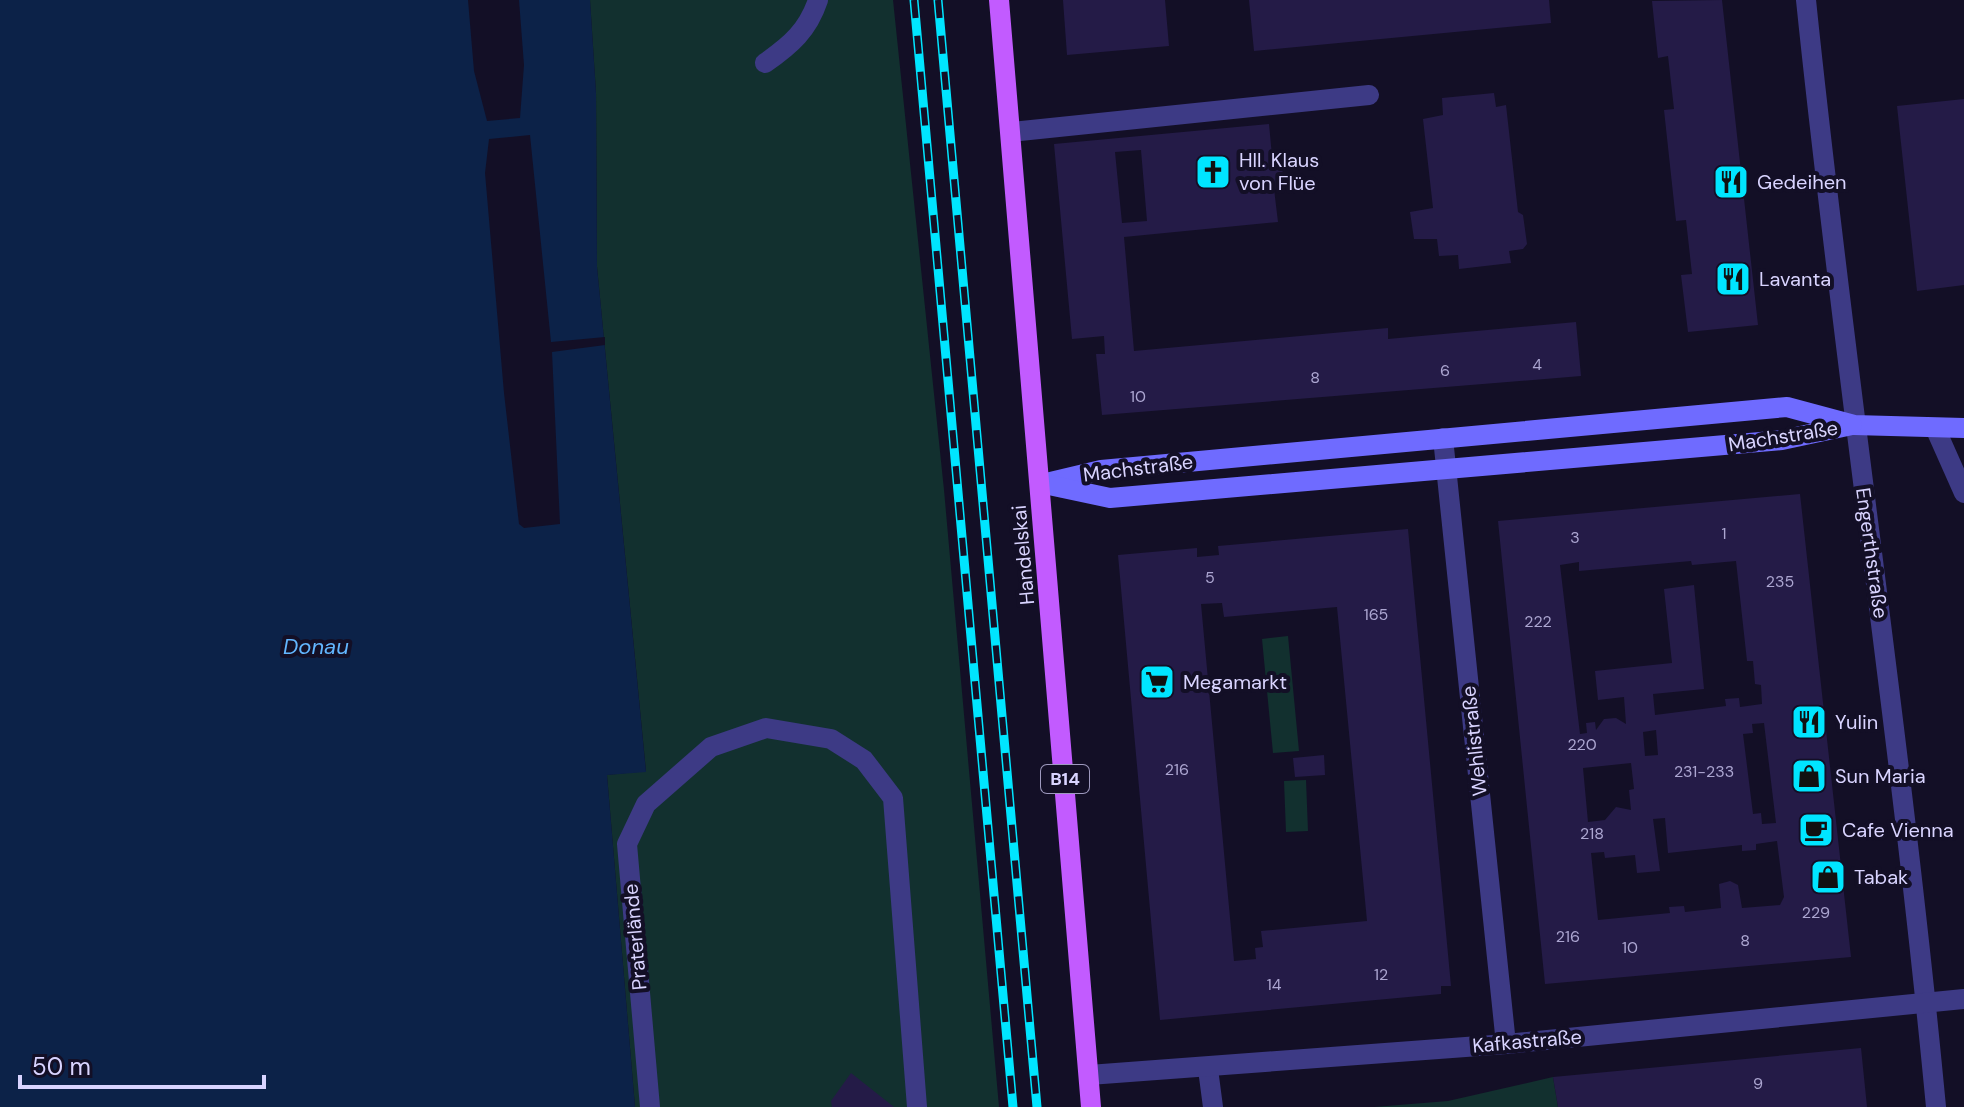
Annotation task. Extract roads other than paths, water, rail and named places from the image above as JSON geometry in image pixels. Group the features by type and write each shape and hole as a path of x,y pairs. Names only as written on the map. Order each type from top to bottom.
{"main road":[{"name":"Handelskai","path":"999,0 1042,484 1091,1107"},
{"name":"Machstraße","path":"1042,484 1101,470 1787,407 1854,425"},
{"path":"1854,425 1936,430 1964,428"},
{"name":"Machstraße","path":"1042,484 1110,498 1782,440 1854,425"}],"street":[{"path":"765,63 790,46 810,23 818,0"},
{"name":"Engerthstraße","path":"1806,0 1854,425 1879,591 1936,1107"},
{"path":"1011,132 1369,95"},
{"path":"1936,430 1964,493"},
{"name":"Wehlistraße","path":"1443,438 1506,1044"},
{"name":"Praterlände","path":"650,1107 627,844 646,804 711,747 766,728 831,739 864,760 893,798 917,1107"},
{"name":"Kafkastraße","path":"1089,1075 1208,1069 1506,1044 1964,999"},
{"path":"1208,1069 1213,1107"}],"water":[{"name":"Donau","path":"0,0 590,0 596,93 597,267 646,772 607,775 635,1107 0,1107"}],"railway":[{"path":"914,0 1013,1107"},
{"path":"938,0 1037,1107"}],"place":[{"name":"Hll. Klaus von Flüe","path":"1213,172"},
{"name":"Gedeihen","path":"1731,182"},
{"name":"Lavanta","path":"1733,279"},
{"name":"Megamarkt","path":"1157,682"},
{"name":"Yulin","path":"1809,722"},
{"name":"Sun Maria","path":"1809,776"},
{"name":"Cafe Vienna","path":"1816,830"},
{"name":"Tabak","path":"1828,877"}]}
